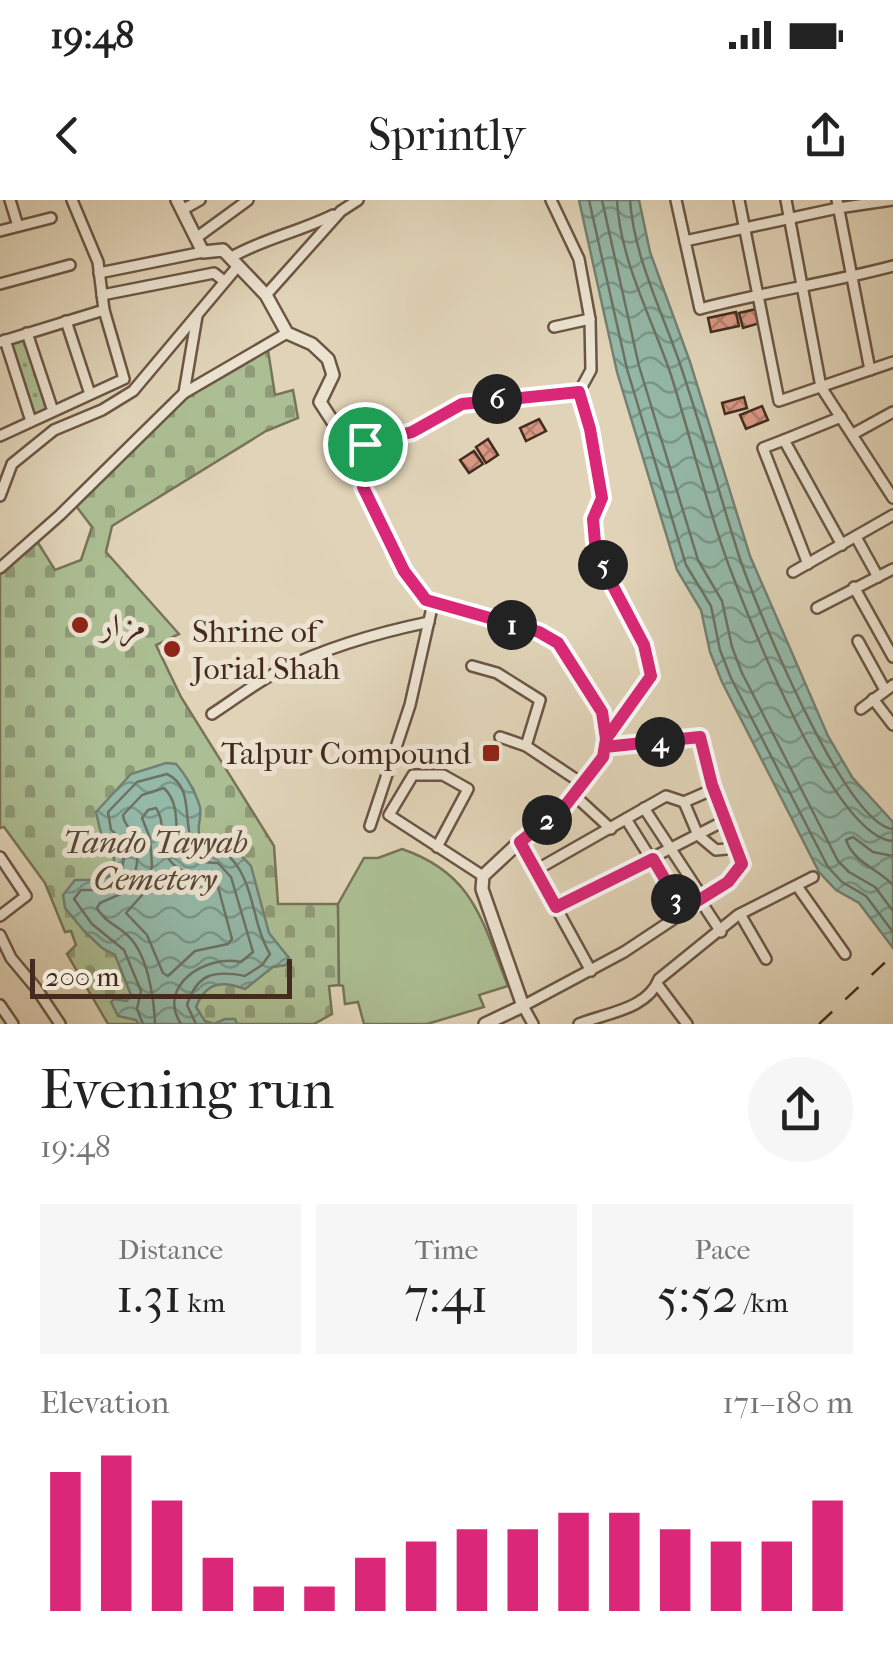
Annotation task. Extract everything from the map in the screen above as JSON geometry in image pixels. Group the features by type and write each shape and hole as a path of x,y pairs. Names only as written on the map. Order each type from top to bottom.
{"street":[{"path":"10,200 18,226"},
{"path":"0,436 124,379 104,310 98,262 72,200"},
{"path":"200,200 179,205 204,252"},
{"path":"196,238 248,200"},
{"path":"0,496 12,464 54,430 102,410 133,391 250,246 292,234 358,200"},
{"path":"551,200 578,259 590,319 591,370 579,392 602,498 593,519 596,554 644,645 651,676 606,743"},
{"path":"676,200 700,309 757,293 893,269"},
{"path":"738,200 779,401 893,362"},
{"path":"786,200 821,387 893,498"},
{"path":"685,241 790,220 837,204 893,200"},
{"path":"837,204 870,370"},
{"path":"266,295 341,212"},
{"path":"0,231 51,218"},
{"path":"100,273 223,250 266,295 287,333 312,344 328,359 333,375 320,402 334,422 358,435 365,444 363,487 404,571 426,600 539,632 558,643 602,712 606,743 603,757 574,795 484,876 482,889 522,1006 533,1024"},
{"path":"0,284 70,264"},
{"path":"102,294 214,273 224,282"},
{"path":"31,421 2,341 104,310"},
{"path":"184,393 198,311"},
{"path":"554,327 590,319"},
{"path":"66,321 90,394"},
{"path":"0,568 184,393 287,333"},
{"path":"27,334 53,411"},
{"path":"365,444 412,432 462,404 579,392"},
{"path":"853,434 893,412"},
{"path":"808,564 763,448 842,418"},
{"path":"784,440 842,544"},
{"path":"793,572 893,515"},
{"path":"856,536 878,577"},
{"path":"817,608 893,568"},
{"path":"854,587 893,657"},
{"path":"370,826 410,705 433,603"},
{"path":"212,714 274,673 324,650 429,622"},
{"path":"858,641 889,687 861,709"},
{"path":"472,666 497,673 540,700 526,746"},
{"path":"873,698 892,720"},
{"path":"500,737 526,746 583,784"},
{"path":"485,1024 592,971 702,899 737,874 742,864 714,789 700,737 606,743"},
{"path":"438,847 468,789 443,775 413,775 389,814 438,847 484,876"},
{"path":"536,870 666,796 684,802 714,789"},
{"path":"574,795 611,829"},
{"path":"684,802 698,835 716,850 736,848"},
{"path":"644,808 720,932"},
{"path":"626,819 683,910"},
{"path":"556,907 726,820"},
{"path":"520,842 592,971"},
{"path":"0,857 26,896 0,916"},
{"path":"579,1024 636,1004 659,979 740,914 813,877"},
{"path":"797,886 845,954"},
{"path":"740,914 766,959"},
{"path":"0,935 11,958 60,1024"},
{"path":"657,984 687,1024"},
{"path":"0,1005 12,1024"}],"green space":[{"path":"27,333 53,411 31,421 5,340"},
{"name":"Tando Tayyab Cemetery","path":"267,344 275,395 293,390 298,418 266,431 112,526 106,552 179,634 156,645 181,697 274,846 278,904 338,904 339,985 329,986 332,1014 314,1024 108,1024 67,954 76,945 71,931 65,932 45,883 4,827 0,828 0,568 35,538 55,570 81,560 92,527 73,502 184,393"},
{"path":"402,849 426,859 461,886 482,921 508,986 479,995 484,1007 427,1024 364,1024 358,1002 345,1004 343,986 339,985 338,904 364,858 378,858"}],"water":[{"path":"579,200 639,200 650,252 690,362 750,556 828,736 852,777 893,822 893,948 859,903 836,890 819,872 722,682 710,652 701,610 677,570 617,372"},
{"path":"166,763 176,764 196,796 200,839 228,842 251,866 269,933 289,958 286,965 273,967 245,989 222,984 205,992 196,1007 205,1021 214,1024 139,1024 118,1016 111,1002 127,1001 131,995 115,955 102,948 65,908 63,895 75,880 110,876 114,861 112,842 103,842 96,812 131,774"},
{"path":"235,1019 237,1024 214,1024"}],"building":[{"path":"756,309 760,323 743,328 739,313"},
{"path":"736,312 739,326 711,332 708,318"},
{"path":"744,397 747,408 725,414 722,403"},
{"path":"762,406 768,420 746,429 740,415"},
{"path":"539,419 546,431 526,441 520,428"},
{"path":"488,439 498,455 486,463 476,447"},
{"path":"474,451 483,464 469,473 460,460"}],"railway":[{"path":"819,1024 893,955"}],"place":[{"name":"مزار","path":"80,625"},
{"name":"Shrine of Jorial Shah","path":"172,649"},
{"name":"Talpur Compound","path":"491,753"}],"route":[{"path":"365,444 363,487 404,571 426,600 539,632 558,643 602,712 606,739 603,757 565,806 520,842 556,907 653,859 683,910 728,882 742,864 712,785 700,737 605,747 606,739 651,676 644,645 596,554 593,519 602,498 579,392 462,404 412,432 365,444"}]}
